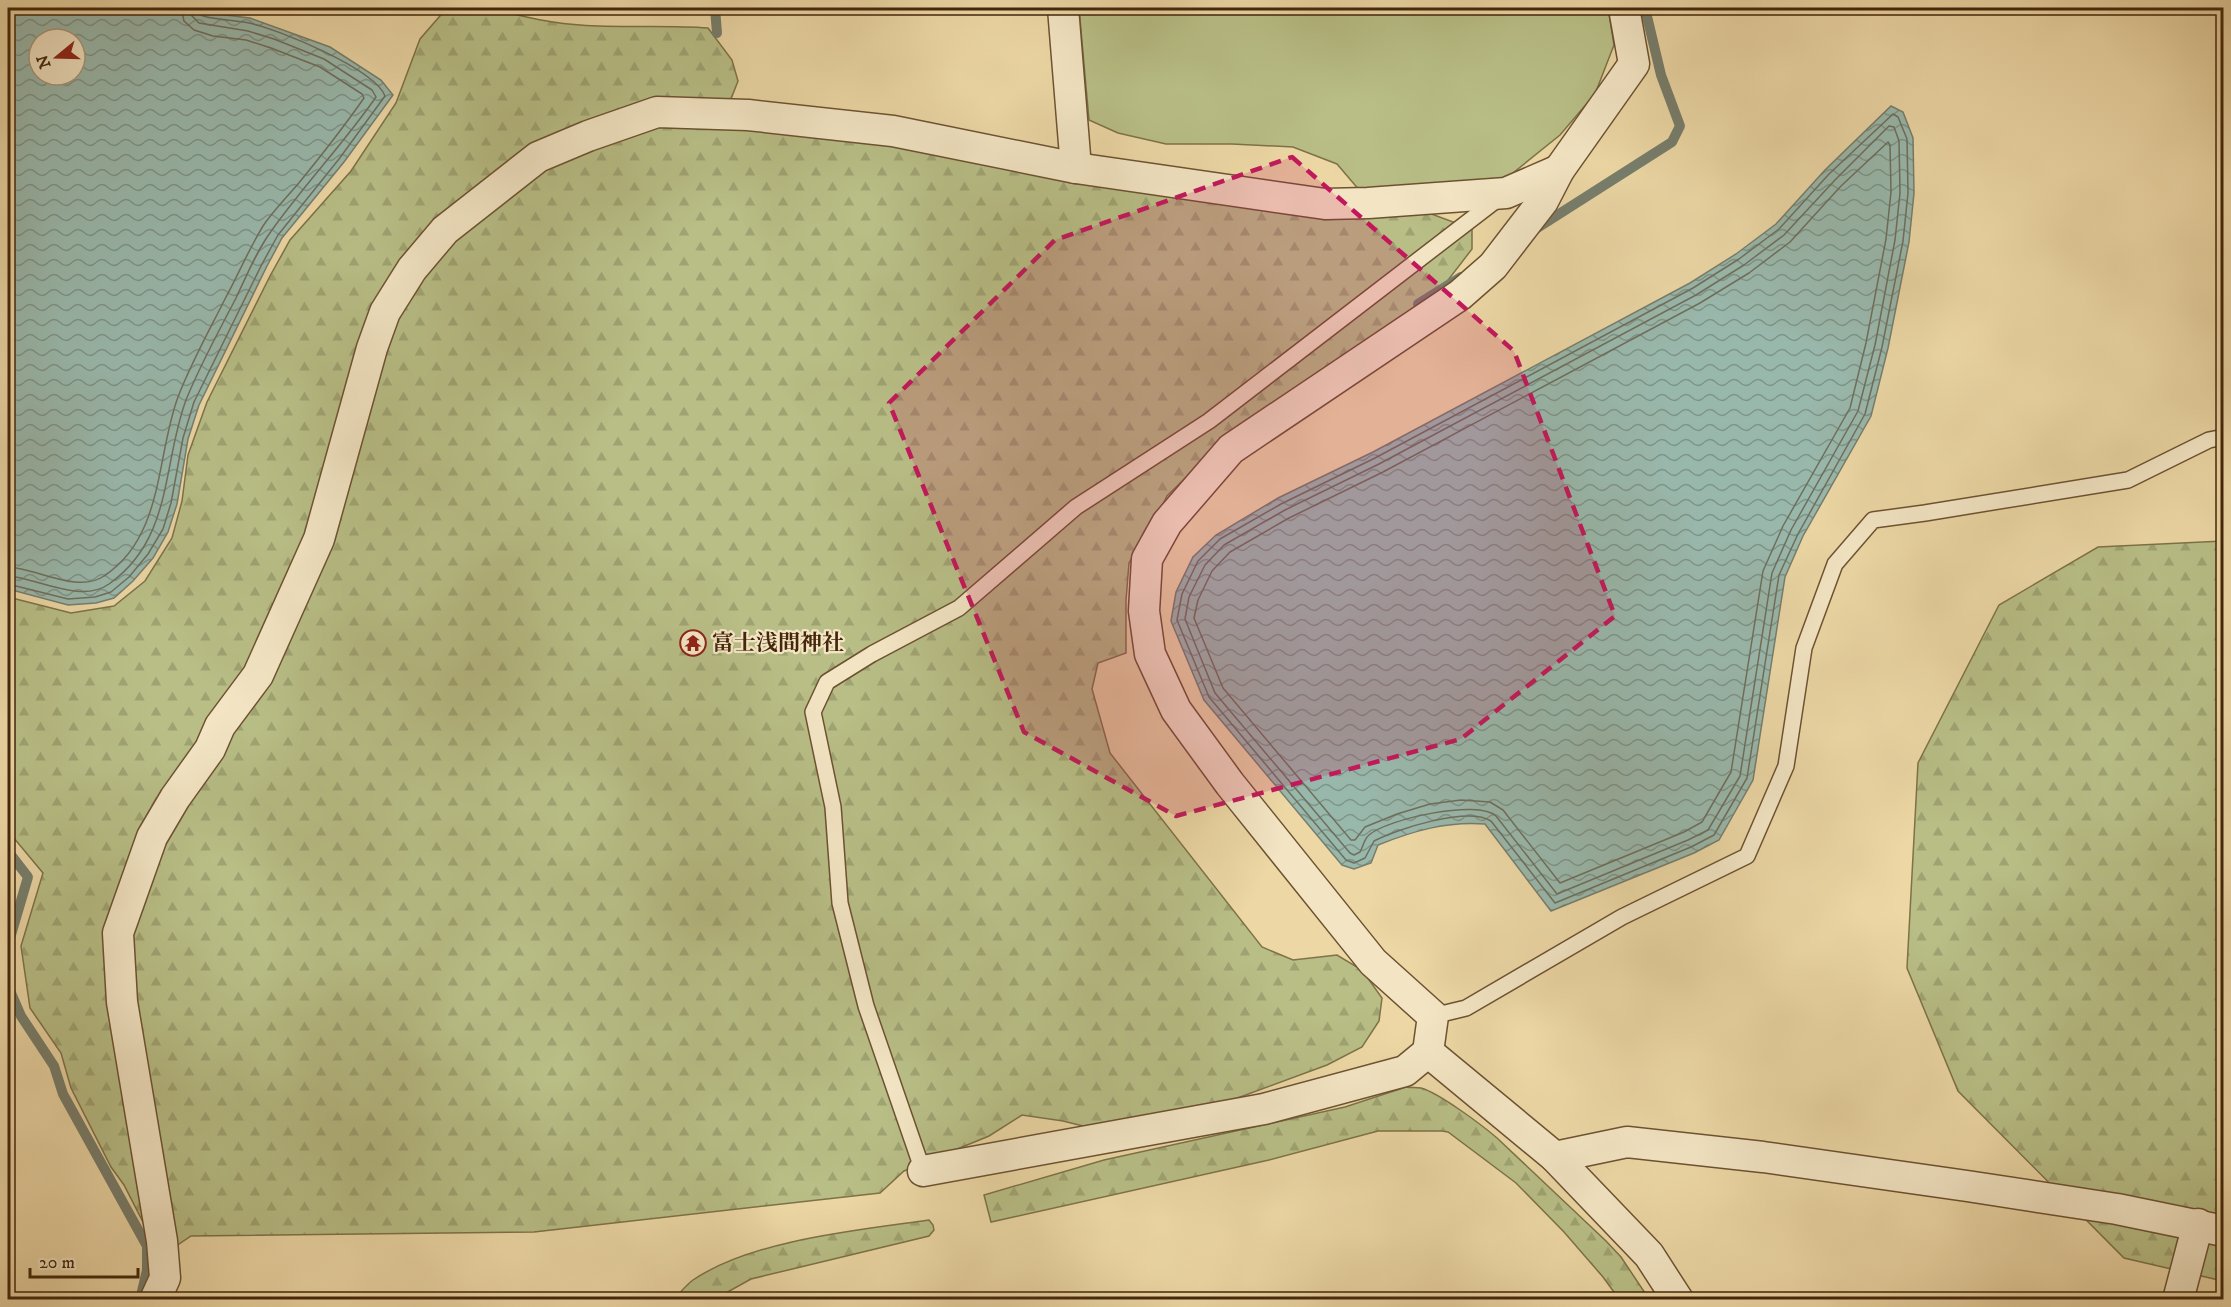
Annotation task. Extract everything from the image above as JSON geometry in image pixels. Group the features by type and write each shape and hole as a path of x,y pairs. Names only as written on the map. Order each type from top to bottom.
{"street":[{"path":"1063,8 1077,168"},
{"path":"923,1171 1264,1109 1405,1071 1428,1052 1433,1016 1373,962 1230,784 1176,710 1150,654 1144,611 1147,559 1167,522 1231,449 1460,295 1493,266 1544,201 1558,170 1634,64 1624,8"},
{"path":"155,1299 165,1278 162,1241 122,1002 118,933 153,837 175,798 210,749 220,726 258,675 319,539 372,348 385,312 412,269 445,230 538,157 588,136 657,112 748,115 893,131 1077,168 1325,204 1506,193 1558,170"},
{"path":"1428,1052 1555,1157 1649,1255 1678,1299"},
{"path":"1555,1157 1627,1142 1763,1157 1956,1184 2117,1209 2211,1228 2178,1299"}],"lane":[{"path":"923,1171 866,1006 840,903 833,807 813,712 826,682 872,654 959,608 1076,507 1209,421 1506,193"},
{"path":"1433,1016 1466,1008 1622,917 1747,856 1786,766 1804,648 1835,564 1873,520 2128,480 2209,440 2223,437"}],"highlighted area":[{"path":"1292,157 1514,351 1615,616 1461,739 1176,816 1024,732 889,403 1055,240"}],"green space":[{"path":"467,8 572,24 708,28 732,60 738,81 731,99 742,122 1410,206 1472,229 1472,249 1432,301 1216,448 1167,496 1153,525 1129,563 1126,653 1098,663 1092,689 1110,753 1262,947 1293,960 1337,955 1362,970 1382,998 1379,1021 1362,1047 1327,1065 1224,1103 1095,1129 1063,1121 1022,1115 989,1136 904,1171 880,1193 534,1232 191,1236 154,1261 147,1230 124,1185 111,1167 71,1088 61,1053 30,1008 21,946 43,873 8,831 8,597 71,613 114,606 145,581 172,538 182,501 188,455 207,402 290,240 351,171 396,103 420,39 446,9"},
{"path":"1079,8 1608,8 1614,45 1595,94 1560,135 1503,181 1360,191 1337,164 1293,147 1166,144 1118,133 1089,120"},
{"path":"2223,541 2223,1281 2124,1258 1958,1091 1907,968 1918,763 1999,605 2098,547"},
{"path":"1406,1087 1421,1088 1438,1096 1497,1138 1606,1241 1621,1257 1649,1299 1619,1299 1564,1232 1516,1183 1448,1132 1442,1131 1378,1131 1269,1160 991,1222 984,1195 1104,1160 1345,1107"},
{"path":"929,1220 934,1230 929,1236 751,1279 715,1299 674,1299 693,1280 717,1266 745,1255 806,1239"}],"water":[{"path":"8,8 193,8 250,18 330,47 381,80 393,95 344,162 282,238 267,266 199,405 188,439 177,504 168,532 153,558 114,598 96,603 68,605 8,589"},
{"path":"1891,106 1903,112 1913,138 1914,193 1909,242 1888,348 1871,416 1803,536 1785,577 1753,780 1719,840 1694,853 1551,911 1485,824 1457,824 1417,831 1378,845 1371,863 1354,869 1342,865 1204,700 1171,621 1176,592 1193,557 1216,535 1278,498 1373,452 1690,283 1736,254 1776,224 1825,170"}],"waterway":[{"path":"715,8 717,33"},
{"path":"1534,230 1672,142 1680,126 1661,75 1645,8"},
{"path":"1418,304 1461,277"},
{"path":"8,851 28,877 8,945"},
{"path":"8,986 21,1016 54,1066 63,1094 147,1246 147,1270 140,1300"}],"place":[{"name":"富士浅間神社","path":"693,643"}]}
